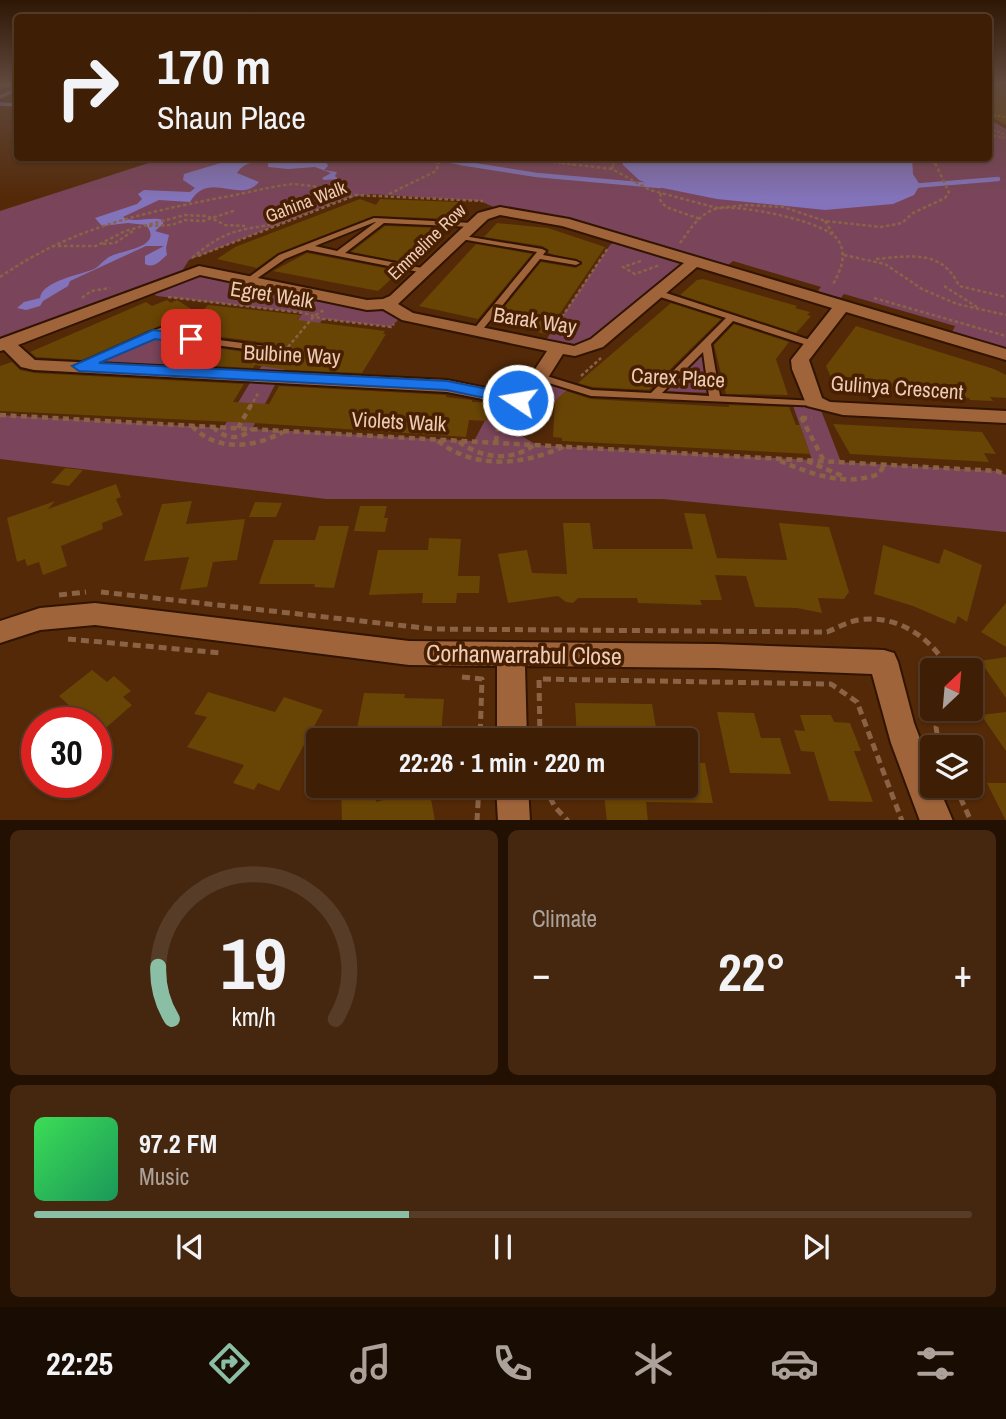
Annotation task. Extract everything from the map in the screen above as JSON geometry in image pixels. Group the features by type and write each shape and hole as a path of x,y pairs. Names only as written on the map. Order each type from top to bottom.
{"street":[{"name":"Emmeline Row","path":"3,345 190,272 208,271 367,305 386,304 396,299 488,212 564,222 1006,355"},
{"name":"Barak Way","path":"386,304 408,317 477,332 553,343 575,351 593,346 694,262"},
{"name":"Gulinya Crescent","path":"842,306 802,358 800,366 812,399 817,404 843,409 1006,418"},
{"name":"Bulbine Way","path":"3,345 27,363 447,386 518,400 527,396 540,377 553,343"},
{"name":"Corhanwarrabul Close","path":"0,632 40,619 95,614 409,653 716,656 884,662 904,743 937,820"},
{"path":"511,655 512,728"},
{"path":"513,798 514,820"}],"lane":[{"path":"338,254 383,219"},
{"path":"249,279 278,259 372,220 473,225"},
{"path":"461,237 542,251 477,332"},
{"path":"306,247 424,271"},
{"path":"538,256 576,263"},
{"path":"657,293 813,344"},
{"path":"654,396 732,317"},
{"path":"79,366 176,325"},
{"path":"153,334 279,351"},
{"path":"706,344 715,399"},
{"name":"Carex Place","path":"540,377 591,393 817,404"}],"path":[{"path":"387,195 428,177 439,163 436,161"},
{"path":"546,161 612,168 661,193 717,208 785,216 834,234"},
{"path":"612,168 614,161"},
{"path":"676,247 700,219 717,208 746,205 783,207 825,221 881,227 902,223 913,213 945,198 949,192 934,161"},
{"path":"0,277 50,245 126,217 279,185 311,185 356,195"},
{"path":"327,206 337,191"},
{"path":"661,193 658,197 666,207 700,219"},
{"name":"Gahina Walk","path":"247,228 221,235 189,260 356,195 480,201"},
{"path":"184,220 199,222 212,219 233,211 234,208"},
{"path":"50,245 67,248 101,244 125,231 164,219 190,216 203,215 228,226 247,228 289,221"},
{"path":"146,226 163,225 190,216"},
{"path":"825,221 844,255 839,275 832,286"},
{"path":"553,343 614,243"},
{"path":"844,255 873,259 927,259 945,265 954,273 959,286 1006,296"},
{"path":"650,258 623,267 635,274 665,263"},
{"path":"873,259 897,270 937,296 1006,315"},
{"path":"944,286 980,309"},
{"path":"80,302 91,291 115,287"},
{"name":"Egret Walk","path":"157,296 391,327"},
{"path":"279,351 314,316 325,309"},
{"path":"238,429 263,384"},
{"path":"796,404 824,461"},
{"name":"Violets Walk","path":"0,415 997,471 1006,475"},
{"path":"192,426 203,437 228,445 271,439 284,431"},
{"path":"213,427 224,436 240,438 247,444"},
{"path":"240,438 252,429"},
{"path":"437,439 454,453 471,458 503,459 552,453 564,447"},
{"path":"458,440 478,453 503,459 534,445"},
{"path":"775,458 803,470 855,481 879,474 884,465"},
{"path":"805,460 855,481"},
{"path":"48,597 93,592 118,593 433,629 827,632 847,623 876,618 902,626 925,639 942,658"},
{"path":"61,639 233,654"},
{"path":"454,676 482,679 480,728"},
{"path":"540,728 539,679 831,684 857,702 902,820"},
{"path":"477,820 478,798"},
{"path":"550,798 567,820"},
{"path":"960,798 971,820"}],"shaded area":[{"path":"992,122 995,122 1006,129 1006,355 949,338 955,326 844,294 836,304 813,297 821,287 733,261 722,270 694,262 592,346 542,346 610,245 618,240 505,212 480,201 370,194 346,198 189,260 180,274 190,272 376,305 403,315 391,327 323,319 279,377 252,429 474,441 498,396 518,400 540,377 572,386 518,434 537,445 812,460 792,403 819,405 841,462 997,471 1006,475 1006,532 662,499 326,499 0,459 0,415 223,428 254,376 303,313 157,296 145,289 0,346 0,211 155,161 992,161"},
{"path":"227,161 259,161 250,163 237,173 259,182 251,188 206,188 190,202 159,200 123,217 132,220 163,220 163,224 155,231 169,235 167,255 157,263 145,264 145,256 164,246 146,246 70,281 68,286 43,301 40,306 26,310 17,308 24,302 40,298 42,292 54,283 94,269 109,257 146,243 150,232 146,225 128,223 102,226 95,218 137,204 142,199 138,194 144,190 190,192 195,188 183,180 184,174"},
{"path":"259,161 326,161 328,166 324,170 337,172 335,176 338,179 324,180 322,178 331,173 315,167 268,167 268,162"},
{"path":"622,161 912,161 913,174 920,185 914,195 893,204 825,210 717,199 653,186 639,180"},
{"path":"153,334 191,339 160,371 79,366"},
{"path":"706,344 714,393 660,391"}],"building":[{"path":"360,199 376,205 380,199 459,202 452,219 373,216 278,253 257,268 217,259 235,247"},
{"path":"497,223 548,228 605,247 546,334 492,322 541,262 576,268 582,262 548,253 549,250 542,246 484,237"},
{"path":"385,226 443,228 408,263 351,252"},
{"path":"476,244 532,254 478,319 419,306"},
{"path":"307,253 400,271 378,291 273,271"},
{"path":"703,279 797,306 795,308 810,312 807,315 811,316 796,333 680,295 697,280"},
{"path":"167,300 171,303 177,300 199,314 208,305 256,310 301,315 297,320 385,331 383,334 386,334 362,373 287,370 255,365 253,368 175,364 194,345 274,356 281,351 274,344 176,331 183,324 175,320 82,360 36,357 30,352 146,302 152,306"},
{"path":"671,303 721,319 649,390 592,387 578,383"},
{"path":"734,324 789,342 776,359 788,395 726,394 714,345"},
{"path":"856,326 994,369 1006,375 1006,398 990,397 993,401 838,393 826,366"},
{"path":"12,362 20,370 34,373 244,384 233,402 269,404 279,386 446,395 472,402 489,403 487,421 469,420 466,437 254,423 0,411 0,366"},
{"path":"566,391 591,399 729,407 789,407 796,425 800,425 810,454 562,441 562,438 553,437 555,401"},
{"path":"833,424 982,432 996,454 984,453 989,462 850,454"},
{"path":"65,468 83,470 69,486 51,483"},
{"path":"116,484 121,497 116,499 123,515 102,523 103,529 61,546 67,566 43,575 39,562 27,566 25,559 17,562 7,518 55,501 48,509"},
{"path":"192,501 186,524 245,519 237,560 213,562 207,587 180,590 189,557 144,561 162,504"},
{"path":"255,502 282,503 276,517 249,517"},
{"path":"360,506 387,506 385,532 354,531"},
{"path":"684,513 705,514 717,558 787,560 779,523 829,527 849,592 844,599 818,598 822,613 797,608 755,607 746,576 715,575 722,600 700,600 702,605 638,603 637,598 578,598 573,603 558,596 508,603 498,554 527,550 532,573 567,574 563,523 590,523 593,549 693,549"},
{"path":"319,526 349,526 334,588 314,587 315,584 259,584 274,540 315,540"},
{"path":"429,538 461,539 458,576 480,576 479,593 457,593 456,603 422,603 423,593 369,595 378,550 428,550"},
{"path":"883,545 939,564 944,549 982,565 967,622 958,616 955,624 913,606 874,594"},
{"path":"1006,603 1006,647 981,632"},
{"path":"1006,657 1006,698 984,667 984,660"},
{"path":"92,670 107,682 114,676 131,691 123,697 132,705 112,722 112,707 71,707 59,696"},
{"path":"208,692 275,712 284,697 323,710 313,728 306,728 306,741 279,791 258,783 254,790 233,783 244,765 187,747 207,717 194,714"},
{"path":"364,693 444,699 442,728 357,728"},
{"path":"575,703 652,704 656,728 576,728"},
{"path":"717,712 754,713 761,738 780,738 791,774 730,773"},
{"path":"1006,712 1006,751 984,719 984,715"},
{"path":"800,715 831,715 834,722 850,723 861,751 854,751 873,802 829,801 814,752 801,751 794,730 805,731"},
{"path":"698,763 705,763 713,803 646,802 648,820 607,820 604,798 698,798"},
{"path":"987,783 1006,783 1006,820"},
{"path":"341,798 376,798 376,802 391,798 431,798 435,820 342,820"}],"waterway":[{"path":"448,161 472,165"},
{"path":"461,163 537,175 660,186"},
{"path":"912,186 998,179"}],"route":[{"path":"191,339 153,334 79,366 462,387 518,400"}]}
